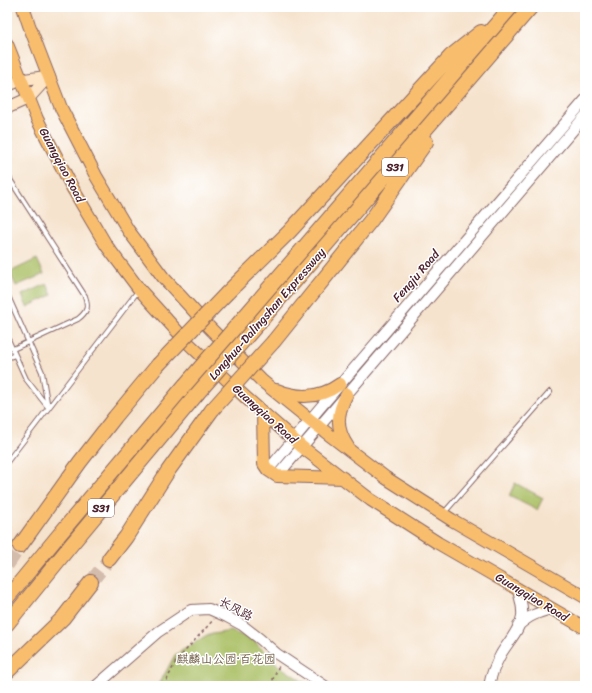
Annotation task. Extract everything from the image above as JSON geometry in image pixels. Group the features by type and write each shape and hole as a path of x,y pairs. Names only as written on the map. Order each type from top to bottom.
{"highway":[{"name":"Longhua-Dalingshan Expressway","path":"7,624 71,544 198,394 531,7"},
{"name":"Longhua-Dalingshan Expressway","path":"7,598 185,385 510,9"},
{"path":"20,546 80,462 158,365 227,293 289,232 451,56 510,9"},
{"path":"109,559 126,537 168,470 212,410 274,340 372,220 439,124 494,51"},
{"path":"7,672 63,618 91,582"}],"main road":[{"name":"Guangqiao Road","path":"23,7 61,108 96,176 128,230 163,277 205,323 262,381 386,478 443,514 585,597"},
{"name":"Guangqiao Road","path":"7,44 37,119 73,189 106,245 139,289 186,341 263,413 298,443 371,500 438,543 585,628"},
{"path":"7,86 21,80 49,76"},
{"path":"7,108 29,98 49,76"},
{"path":"267,385 285,393 298,396 322,394 334,388 343,389 339,425 343,438 352,452"},
{"path":"263,413 264,464 272,473 343,478"}],"street":[{"name":"Fengju Road","path":"272,473 585,100"},
{"name":"Fengju Road","path":"343,389 585,116"},
{"path":"488,686 491,674 518,626 522,614 517,588"},
{"name":"长风路","path":"96,686 158,632 191,610 209,609 242,625 260,638 277,654 324,686"},
{"path":"518,626 529,617 552,609"}],"lane":[{"path":"7,176 85,296 87,303 87,309 84,315 78,319 12,349"},
{"path":"7,462 139,289"},
{"path":"7,294 42,372 48,408"},
{"path":"7,337 26,379 48,408"},
{"path":"7,358 15,355"},
{"path":"443,514 550,392"}],"path":[{"path":"164,686 176,661 220,614"},
{"path":"275,686 273,679 284,659"},
{"path":"219,686 223,683 232,682 241,684 242,686"}],"green space":[{"path":"37,259 44,274 16,286 10,272"},
{"path":"47,284 52,295 27,307 22,295"},
{"path":"515,483 543,498 537,510 509,496"},
{"name":"麒麟山公园·百花园","path":"231,631 253,640 279,666 310,686 158,686 175,655 207,635"}],"tunnel":[{"path":"7,565 20,546"},
{"path":"91,582 109,559"}]}
